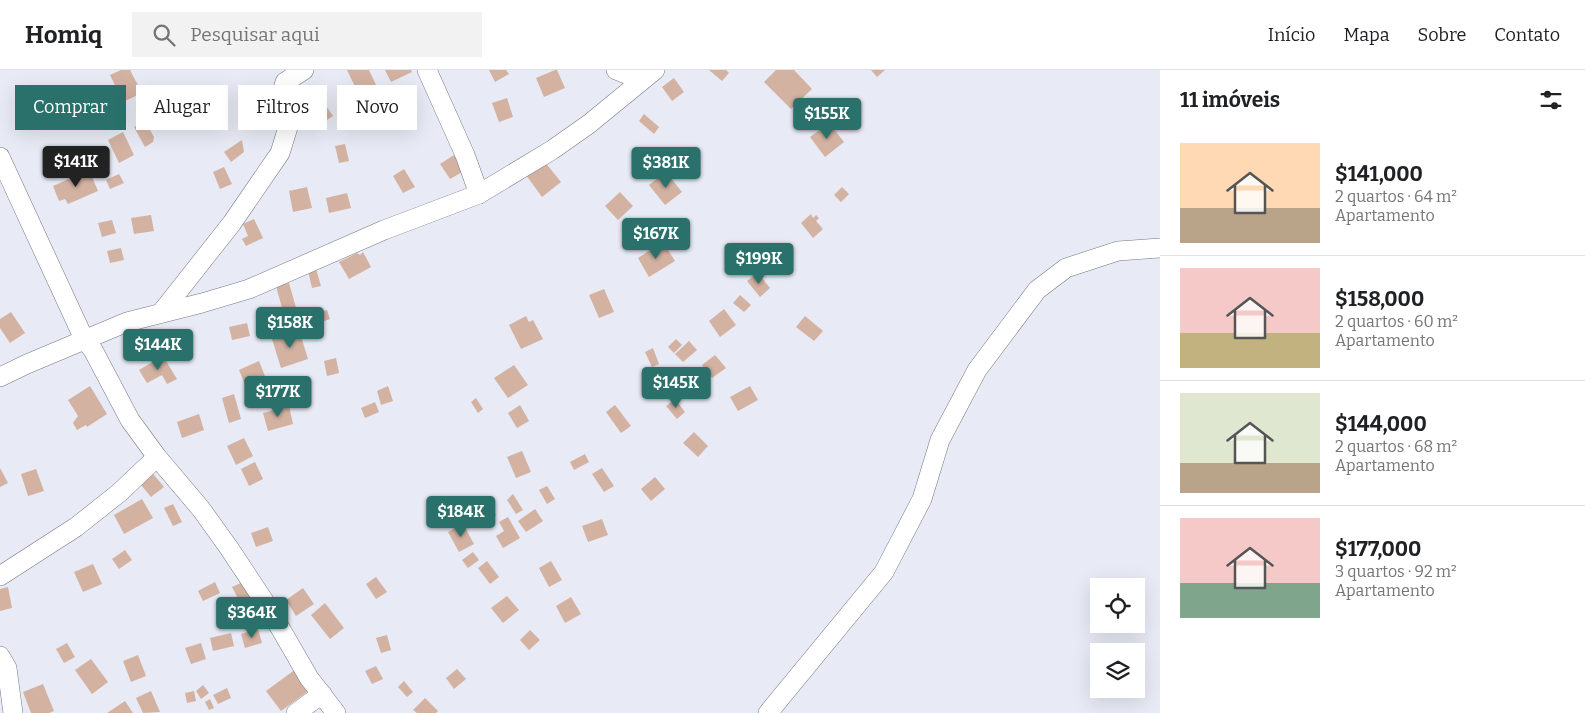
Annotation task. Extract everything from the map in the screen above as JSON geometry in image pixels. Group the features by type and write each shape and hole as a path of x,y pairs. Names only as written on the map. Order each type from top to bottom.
{"street":[{"path":"160,313 232,224 280,153 289,124 281,96 285,82 304,70"},
{"path":"427,70 465,155 479,194"},
{"path":"616,70 648,75"},
{"path":"0,377 127,322 202,304 249,288 384,230 479,194 552,150 589,124 648,75"},
{"path":"0,157 84,339 93,350 130,420 157,458 201,509 229,548 268,607 309,678 336,713"},
{"path":"768,713 884,572 922,499 940,440 977,370 1037,290 1066,268 1118,251 1160,248"},
{"path":"0,576 76,527 119,493 157,458"},
{"path":"0,656 7,668 13,713"},
{"path":"296,713 322,694"}],"building":[{"path":"121,70 130,70 138,85 136,85 136,96 126,101 126,85 115,85 110,75"},
{"path":"347,70 369,70 376,85 354,85"},
{"path":"385,70 411,70 412,72 391,82"},
{"path":"489,70 506,70 509,74 495,82"},
{"path":"557,70 565,88 544,97 536,78"},
{"path":"709,70 726,70 729,73 722,81"},
{"path":"776,70 794,70 812,89 791,109 764,82"},
{"path":"871,70 885,70 877,77"},
{"path":"674,78 684,92 672,101 662,87"},
{"path":"507,98 513,117 499,122 492,103"},
{"path":"327,107 333,116 327,120"},
{"path":"644,114 659,127 654,134 639,121"},
{"path":"829,123 844,142 825,157 810,137"},
{"path":"136,126 136,130 150,130 154,137 153,142 145,147 134,127"},
{"path":"123,132 134,155 119,163 108,140"},
{"path":"242,140 244,152 231,162 224,152"},
{"path":"345,144 349,161 339,163 335,146"},
{"path":"454,155 464,171 450,179 440,164"},
{"path":"544,161 561,182 542,197 526,175"},
{"path":"224,167 232,184 220,189 213,172"},
{"path":"404,169 415,187 403,193 393,176"},
{"path":"89,170 98,191 68,204 65,199 59,201 53,186"},
{"path":"666,172 682,192 665,205 649,185"},
{"path":"119,174 124,183 110,189 106,180"},
{"path":"307,187 312,208 293,212 289,191"},
{"path":"842,187 849,194 841,202 834,195"},
{"path":"620,192 633,206 618,220 605,206"},
{"path":"347,193 351,208 329,213 326,198"},
{"path":"811,214 813,218 816,215 819,218 816,221 823,229 813,238 801,223"},
{"path":"151,215 154,231 134,234 131,218"},
{"path":"254,219 263,238 246,246 242,239 248,236 243,224"},
{"path":"112,220 116,233 102,237 98,223"},
{"path":"663,242 675,261 649,277 638,258"},
{"path":"121,248 124,260 110,263 107,251"},
{"path":"363,252 371,267 349,279 339,262 357,253 360,255"},
{"path":"316,269 321,286 312,288 308,271"},
{"path":"758,273 770,288 760,297 747,281"},
{"path":"289,283 297,311 284,315 276,286"},
{"path":"604,289 614,312 599,318 589,295"},
{"path":"740,295 751,305 744,312 733,303"},
{"path":"724,309 736,325 720,337 709,321"},
{"path":"327,310 330,319 313,325 310,315"},
{"path":"11,312 25,333 10,343 0,328 0,319"},
{"path":"526,316 529,322 533,320 543,339 521,349 509,325"},
{"path":"805,316 823,331 814,341 796,327"},
{"path":"247,323 250,336 232,340 229,327"},
{"path":"144,329 152,344 142,349 134,334"},
{"path":"299,330 308,359 281,368 272,339"},
{"path":"676,339 682,345 674,353 668,347"},
{"path":"689,341 697,350 683,362 675,354"},
{"path":"653,348 659,364 652,367 645,352"},
{"path":"715,355 726,368 712,378 702,365"},
{"path":"163,356 177,379 167,384 162,375 147,383 139,370"},
{"path":"336,358 339,373 327,376 324,361"},
{"path":"259,361 268,384 248,392 239,370"},
{"path":"514,365 528,385 508,398 494,378"},
{"path":"90,386 107,414 87,427 86,425 77,430 73,423 78,416 68,400"},
{"path":"388,386 393,401 381,405 377,391"},
{"path":"750,386 758,400 738,411 730,397"},
{"path":"234,394 241,419 229,423 222,398"},
{"path":"476,398 483,409 478,413 471,402"},
{"path":"675,399 685,412 677,419 666,406"},
{"path":"375,402 379,412 365,418 361,408"},
{"path":"520,405 529,421 517,428 508,413"},
{"path":"615,405 631,426 621,433 606,412"},
{"path":"289,406 293,424 268,431 263,413"},
{"path":"199,414 204,430 182,438 177,422"},
{"path":"694,432 708,446 698,457 683,443"},
{"path":"244,438 253,456 236,465 227,446"},
{"path":"522,451 531,472 516,478 507,457"},
{"path":"585,454 589,462 574,470 570,462"},
{"path":"255,462 263,479 249,486 241,469"},
{"path":"0,468 8,483 0,487"},
{"path":"602,468 614,486 604,492 592,474"},
{"path":"36,469 44,491 28,496 21,474"},
{"path":"149,469 164,487 151,497 136,479"},
{"path":"655,477 665,489 651,501 641,489"},
{"path":"547,486 555,499 547,504 539,490"},
{"path":"513,494 523,510 516,514 507,500"},
{"path":"142,499 153,518 124,534 114,515"},
{"path":"173,504 182,522 173,526 164,508"},
{"path":"490,508 496,515 485,523 479,515"},
{"path":"535,509 543,521 526,532 518,521"},
{"path":"508,517 520,538 503,548 496,536 504,531 499,522"},
{"path":"602,519 608,535 588,542 582,526"},
{"path":"463,524 474,544 459,552 448,532"},
{"path":"268,527 273,541 256,547 251,533"},
{"path":"125,550 132,560 119,569 112,559"},
{"path":"473,552 479,560 468,568 462,560"},
{"path":"487,561 499,577 490,584 478,568"},
{"path":"551,561 562,580 549,587 539,568"},
{"path":"93,564 102,584 83,592 74,572"},
{"path":"376,577 387,592 376,599 366,584"},
{"path":"215,582 220,593 203,601 198,591"},
{"path":"243,582 253,603 243,608 232,587"},
{"path":"8,587 12,608 0,611 0,589"},
{"path":"303,588 314,604 296,616 286,600"},
{"path":"507,596 519,610 503,623 491,608"},
{"path":"571,597 581,614 565,623 556,606"},
{"path":"325,603 344,628 330,639 311,615"},
{"path":"258,629 262,643 245,648 241,634"},
{"path":"530,630 540,640 529,650 520,640"},
{"path":"231,633 234,646 213,651 210,638"},
{"path":"387,635 391,650 381,653 376,638"},
{"path":"67,643 75,657 64,663 56,649"},
{"path":"201,643 206,659 191,664 185,648"},
{"path":"138,655 146,676 131,682 123,661"},
{"path":"91,659 108,682 92,694 75,670"},
{"path":"376,666 383,679 372,684 365,671"},
{"path":"296,669 311,689 281,711 266,691"},
{"path":"457,669 466,679 454,689 446,678"},
{"path":"404,681 413,692 407,697 398,687"},
{"path":"43,684 54,711 49,713 31,713 23,692"},
{"path":"203,685 209,693 201,699 196,691"},
{"path":"227,688 231,698 218,704 213,695"},
{"path":"151,691 160,712 143,713 136,698"},
{"path":"194,691 196,701 187,703 185,693"},
{"path":"425,698 438,711 436,713 417,713 413,710"},
{"path":"210,699 214,708 209,710 205,702"},
{"path":"125,701 133,713 107,713"}]}
